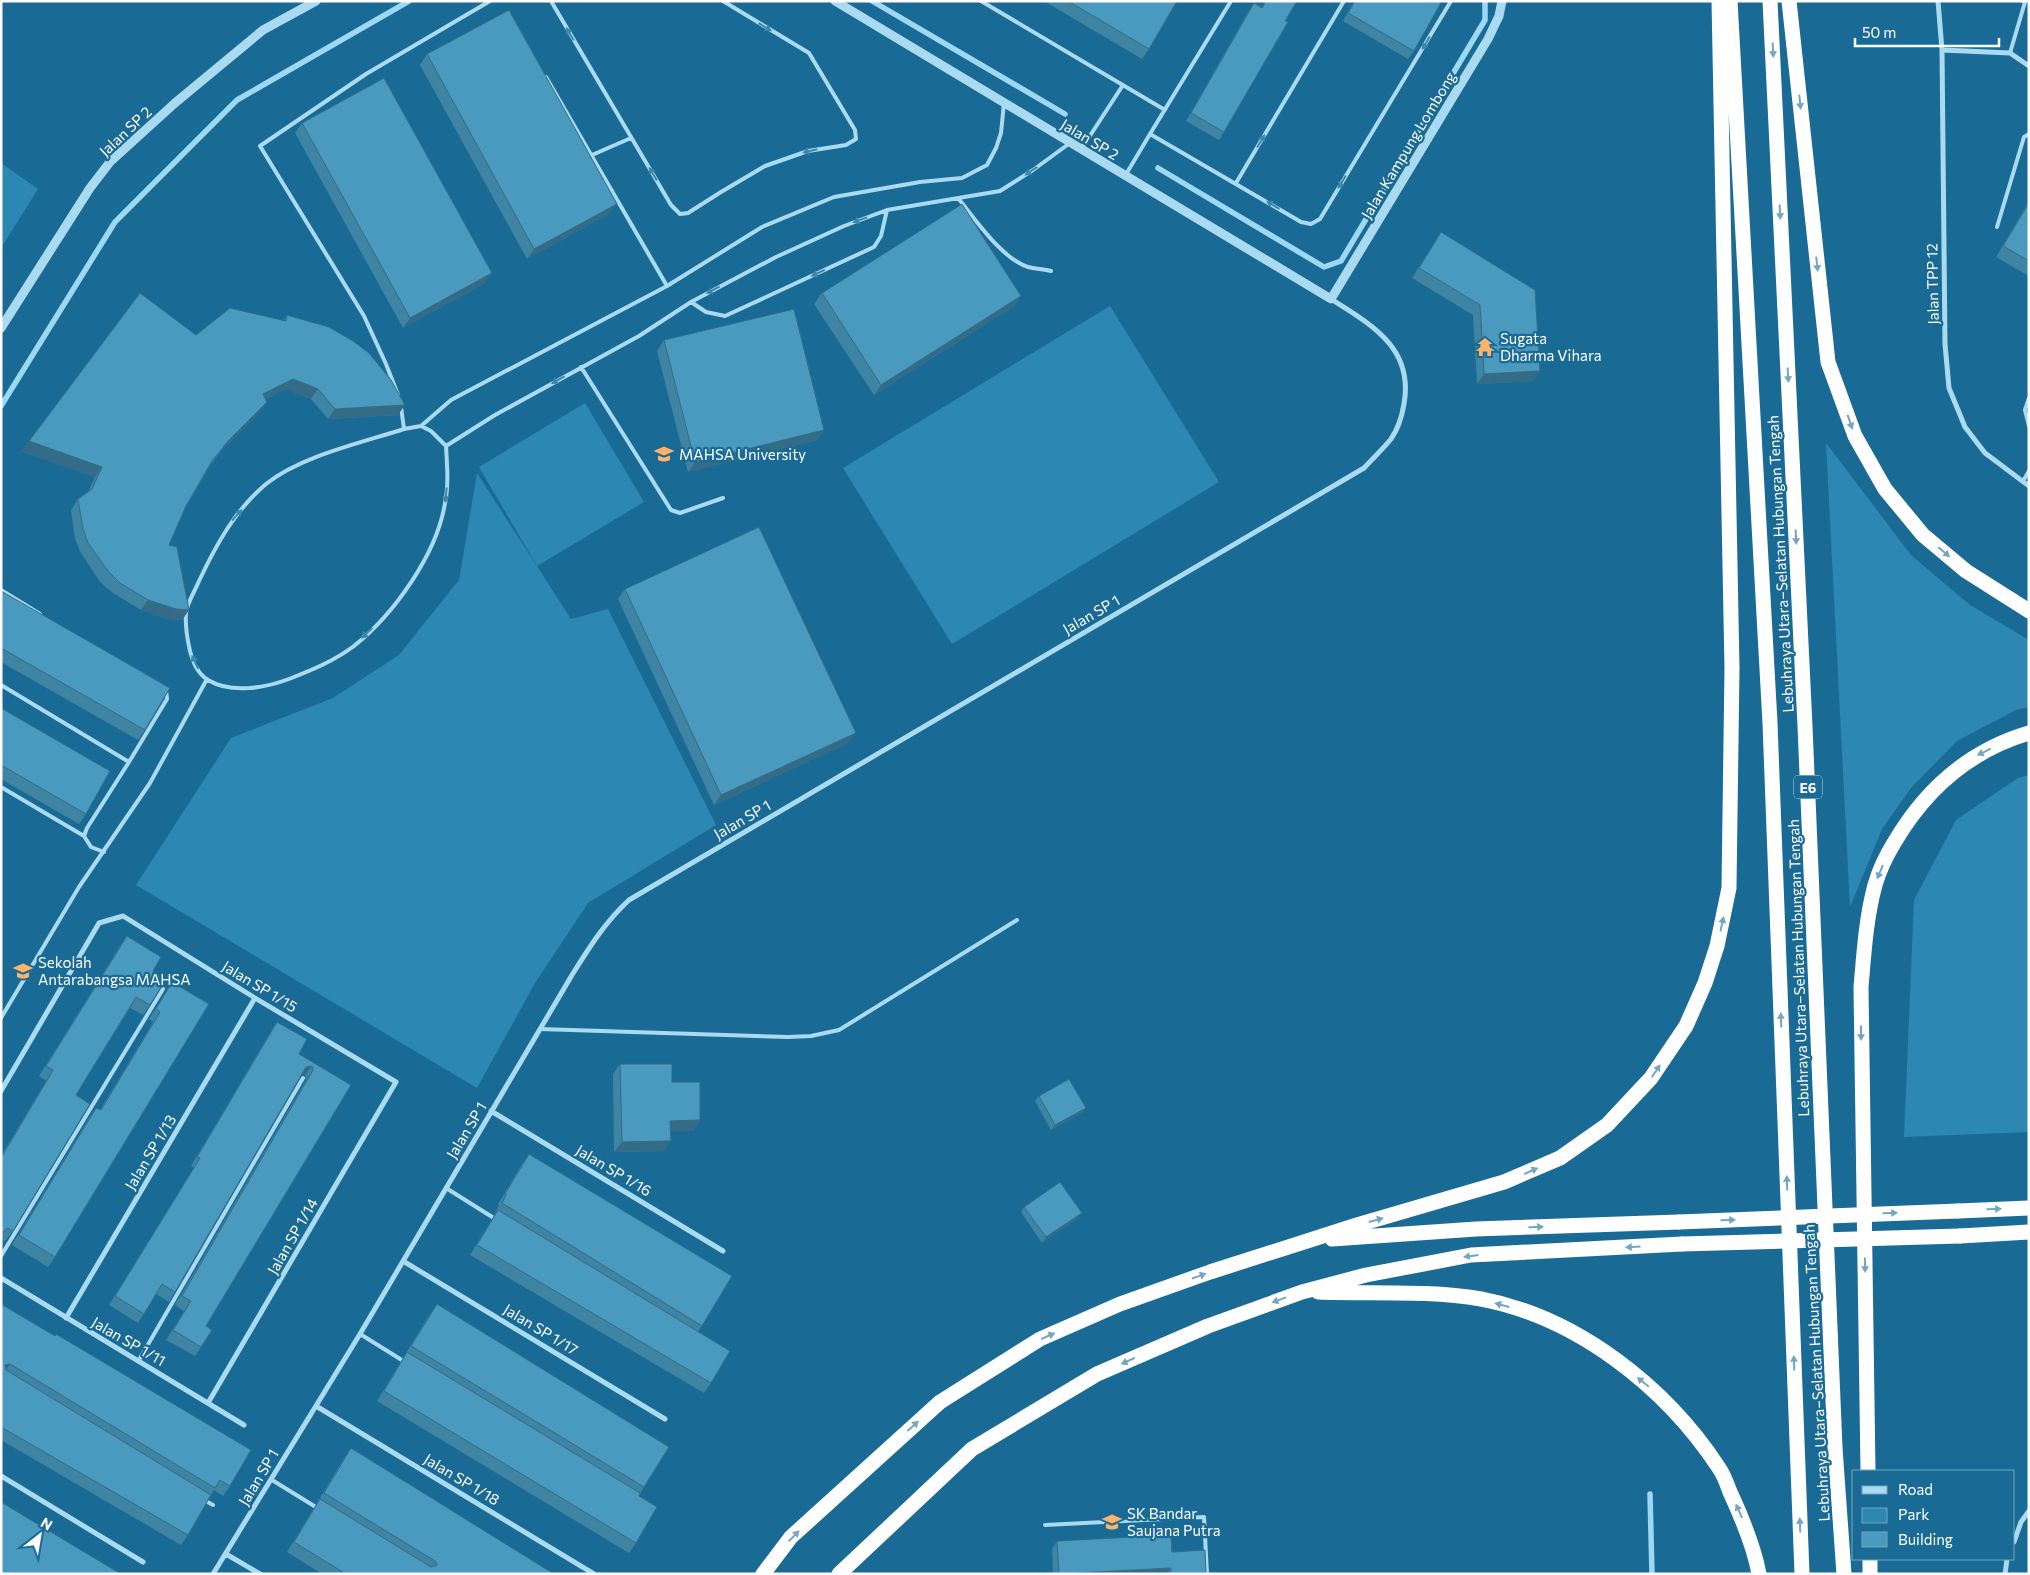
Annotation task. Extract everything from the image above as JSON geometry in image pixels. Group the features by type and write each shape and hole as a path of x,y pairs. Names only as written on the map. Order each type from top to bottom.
{"highway":[{"path":"763,1574 791,1538 940,1402 1040,1339 1129,1301 1210,1272 1313,1241 1356,1225 1504,1182 1560,1158 1607,1125 1651,1078 1686,1026 1705,983 1717,946 1729,888 1732,668 1719,1"},
{"name":"Lebuhraya Utara–Selatan Hubungan Tengah","path":"1730,1 1770,723 1802,1574"},
{"name":"Lebuhraya Utara–Selatan Hubungan Tengah","path":"1770,1 1805,726 1835,1438 1844,1574"},
{"path":"1789,1 1828,362 1855,436 1885,489 1923,535 1966,570 2029,611"},
{"path":"1868,1470 1860,987 1866,931 1875,884 1887,855 1907,820 1938,784 1976,756 2015,737 2029,733"},
{"path":"1313,1241 1476,1229 2029,1208"},
{"path":"839,1574 972,1449 1097,1374 1208,1326 1302,1292 1366,1275 1471,1255 1682,1244 1960,1236 2029,1232"},
{"path":"1302,1292 1417,1292 1481,1299 1528,1312 1576,1333 1613,1357 1650,1388 1688,1427 1720,1469 1742,1519 1759,1574"},
{"path":"1870,1560 1870,1574"}],"street":[{"name":"Jalan SP 2","path":"1,328 90,188 110,162 175,103 263,30 316,1"},
{"name":"Jalan SP 2","path":"836,1 1331,299"},
{"name":"Jalan Kampung Lombong","path":"1331,299 1488,39 1499,16 1502,1"},
{"name":"Jalan TPP 12","path":"1938,1 1942,50 1945,344 1949,388 1965,427 1986,453 2029,486"},
{"path":"1942,50 2010,53 2029,66"},
{"name":"Jalan SP 1","path":"213,1574 360,1334 594,940 613,915 629,900 1364,468 1392,438 1402,417 1406,394 1404,369 1391,344 1370,324 1331,299"},
{"name":"Jalan SP 1/15","path":"1,1091 99,923 110,918 123,916 396,1082"},
{"name":"Jalan SP 1/13","path":"66,1318 255,998"},
{"name":"Jalan SP 1/14","path":"208,1403 396,1082"},
{"name":"Jalan SP 1/16","path":"491,1111 723,1251"},
{"name":"Jalan SP 1/17","path":"403,1261 666,1418"},
{"name":"Jalan SP 1/11","path":"1,1278 244,1425"},
{"name":"Jalan SP 1/18","path":"316,1406 594,1574"},
{"path":"1,1476 143,1562"},
{"path":"2015,1540 2029,1511"},
{"path":"226,1554 260,1574"},
{"path":"2005,1574 2007,1560"}],"lane":[{"path":"404,429 398,392 364,316 260,146 366,74 490,1"},
{"path":"551,1 671,205 680,214 688,213 765,166 808,151 846,146 856,139 855,130 809,54 723,1"},
{"path":"982,1 1165,110"},
{"path":"1125,176 1231,1"},
{"path":"1236,183 1344,1"},
{"path":"1150,134 1301,222 1311,224 1320,219 1451,1"},
{"path":"2010,53 2026,3"},
{"path":"544,73 667,286"},
{"path":"1081,149 1123,85"},
{"path":"421,426 431,431 446,446 448,478 445,504 432,543 412,583 383,618 354,646 322,666 279,683 233,688 207,680 194,666 186,634 186,611 214,548 233,519 266,484 302,462 404,429 421,426 452,400 667,286 762,227 834,197 920,182 962,178 987,165 1001,133 1004,103"},
{"path":"1997,227 2024,137 2029,134"},
{"path":"592,155 631,138"},
{"path":"446,446 495,415 639,336 691,302 776,256 844,226 887,210 1000,191 1034,170 1070,143"},
{"path":"958,198 1010,257 1027,267 1051,271"},
{"path":"691,302 706,312 725,316 804,280 874,247 881,236 887,210"},
{"path":"581,367 671,510 680,512 723,498"},
{"path":"2029,398 2025,410 2029,426"},
{"path":"2023,481 2029,471"},
{"path":"1,590 42,615"},
{"path":"1,1018 79,887 150,782 207,680"},
{"path":"1,685 128,762"},
{"path":"84,836 86,828 167,699 165,689"},
{"path":"1,787 84,836 91,846 104,852"},
{"path":"540,1029 788,1037 811,1036 839,1030 1017,920"},
{"path":"1,1256 163,989"},
{"path":"139,1360 303,1078"},
{"path":"446,1188 505,1224"},
{"path":"360,1334 410,1365"},
{"path":"272,1480 320,1510"},
{"path":"196,1495 214,1505"},
{"path":"1045,1525 1204,1517 1208,1574"}],"green space":[{"path":"1,163 38,189 1,248"},
{"path":"1110,306 1219,482 952,644 843,468"},
{"path":"585,403 644,502 537,566 479,467"},
{"path":"1826,443 1911,555 1970,605 2029,640 2029,707 2016,710 1957,741 1911,788 1882,829 1850,907"},
{"path":"477,473 571,619 608,609 716,825 588,903 535,983 477,1088 136,885 231,738 333,698 399,655 459,580"},
{"path":"2029,775 2029,1132 1904,1137 1914,900 1956,820 2018,778"}],"building":[{"path":"1068,1 1177,1 1149,49"},
{"path":"1266,1 1297,1 1285,21 1288,22 1224,132 1191,113 1254,3 1262,8"},
{"path":"1355,1 1442,1 1414,51 1348,13"},
{"path":"509,10 617,204 534,249 427,54"},
{"path":"384,78 492,273 410,318 302,123"},
{"path":"2029,203 2029,261 2003,246"},
{"path":"962,204 1021,296 881,385 822,293"},
{"path":"1441,232 1535,290 1540,371 1484,374 1480,305 1419,268"},
{"path":"140,293 196,335 230,308 286,321 287,315 329,327 369,353 391,380 405,405 335,409 318,389 293,379 263,394 267,402 229,440 212,461 186,506 169,545 177,547 189,610 176,609 148,600 120,583 108,571 88,543 83,529 78,499 92,489 102,467 29,441"},
{"path":"794,309 824,430 695,462 664,340"},
{"path":"759,527 856,733 721,795 625,589"},
{"path":"1,591 170,688 145,730 1,648"},
{"path":"1,708 110,771 86,814 1,765"},
{"path":"127,936 161,957 153,971 166,979 150,1005 136,997 76,1095 90,1104 13,1231 7,1228 3,1233 1,1232 1,1158 53,1070 46,1066"},
{"path":"172,982 209,1004 55,1257 19,1235 96,1108 101,1110 160,1012 156,1009"},
{"path":"277,1022 307,1039 299,1054 351,1085 206,1326 212,1330 201,1347 173,1330 191,1301 182,1296 313,1070 312,1066 306,1067 175,1292 162,1284 144,1314 115,1296 200,1158 197,1157"},
{"path":"620,1064 672,1064 672,1082 700,1082 700,1120 670,1121 671,1141 622,1142"},
{"path":"1069,1079 1086,1108 1055,1125 1039,1096"},
{"path":"529,1154 732,1276 702,1326 502,1203 505,1194"},
{"path":"1060,1182 1082,1213 1046,1237 1024,1207"},
{"path":"498,1210 730,1351 711,1383 477,1245"},
{"path":"1,1304 55,1336 56,1334 251,1450 230,1486 220,1480 215,1488 10,1364 5,1365 6,1370 211,1495 188,1535 1,1427"},
{"path":"437,1304 669,1447 644,1487 411,1346"},
{"path":"407,1352 640,1493 639,1496 657,1507 636,1543 384,1391"},
{"path":"351,1448 554,1574 346,1574 294,1542 320,1499 431,1567 437,1565 435,1561 324,1493"},
{"path":"1,1502 121,1574 1,1574"},
{"path":"1171,1535 1172,1552 1205,1550 1206,1574 1171,1574 1171,1568 1059,1574 1057,1541"}],"waterway":[{"path":"1,406 115,222 237,100 409,1"},
{"path":"872,1 1065,114"},
{"path":"1158,168 1324,267 1341,261 1485,20 1485,1"},
{"path":"1650,1494 1652,1574"}],"place":[{"name":"Sugata Dharma Vihara","path":"1485,347"},
{"name":"MAHSA University","path":"664,454"},
{"name":"Sekolah Antarabangsa MAHSA","path":"23,971"},
{"name":"SK Bandar Saujana Putra","path":"1112,1522"}]}
